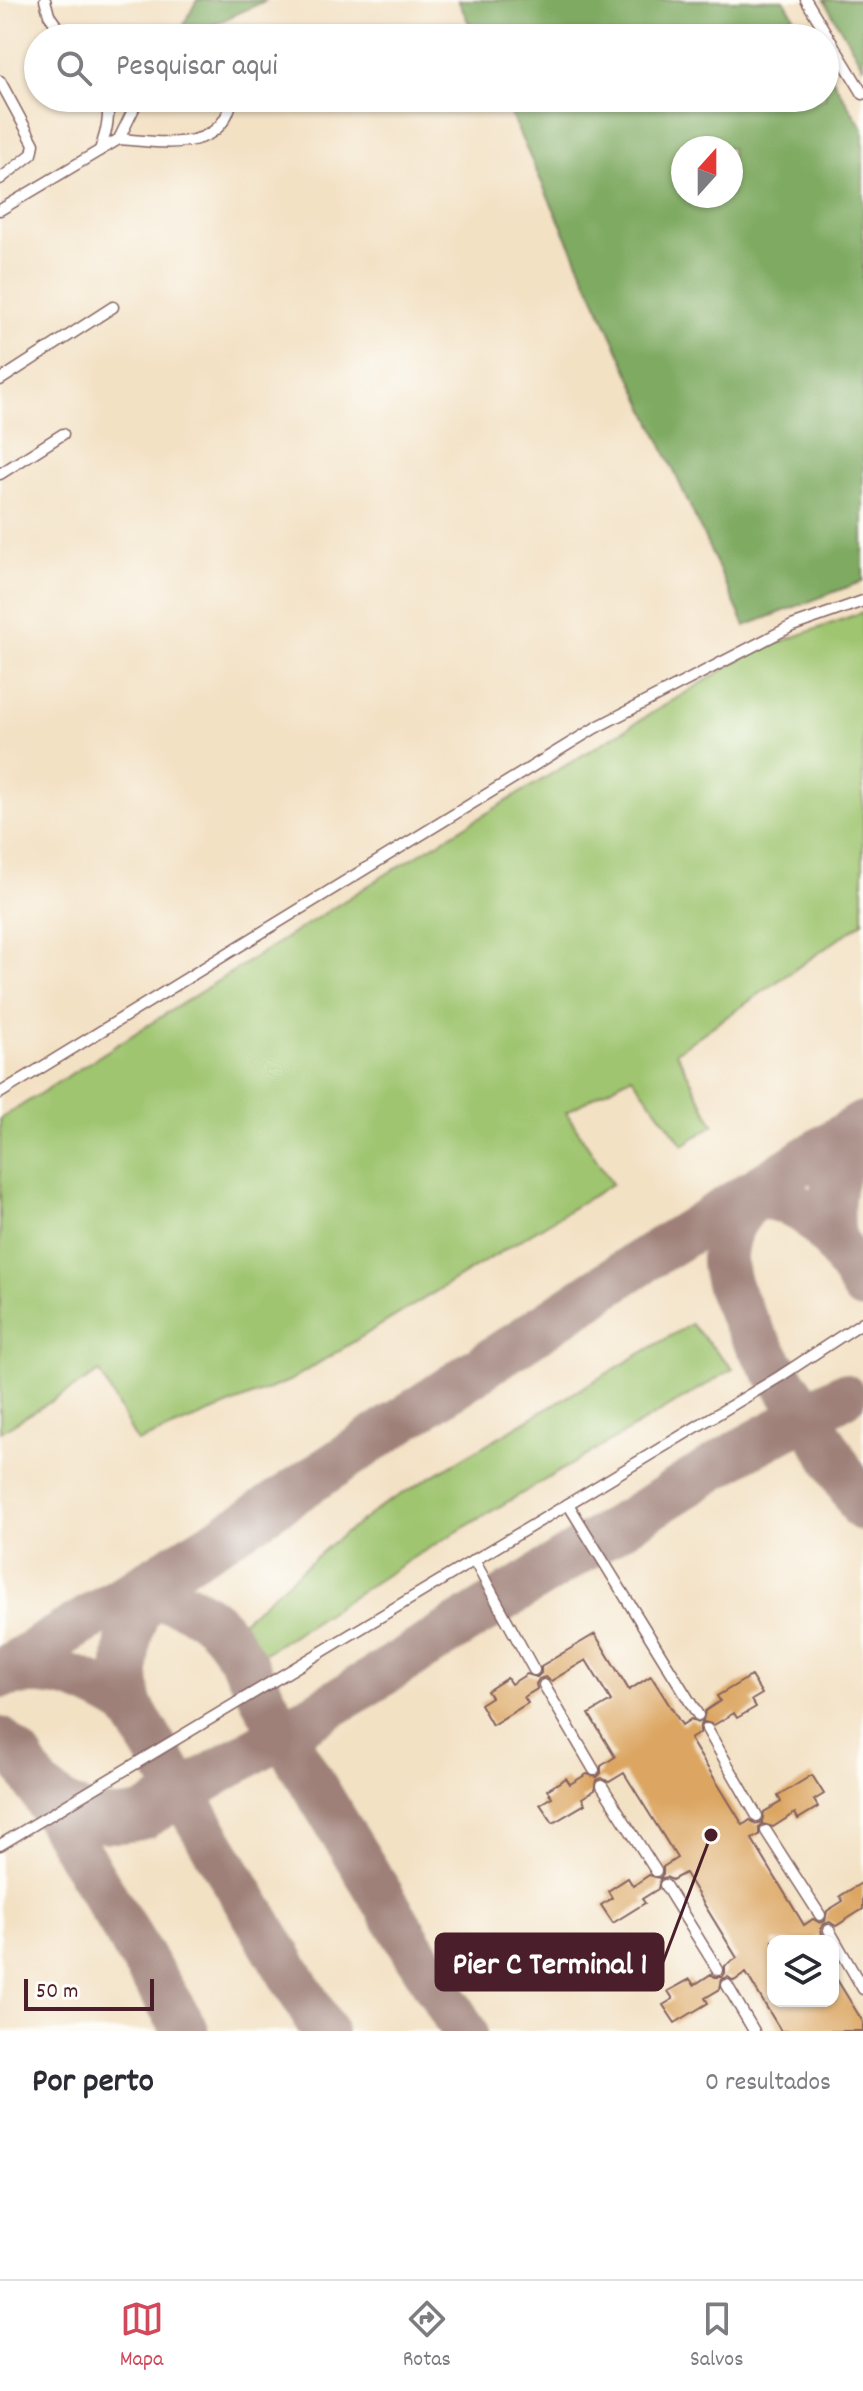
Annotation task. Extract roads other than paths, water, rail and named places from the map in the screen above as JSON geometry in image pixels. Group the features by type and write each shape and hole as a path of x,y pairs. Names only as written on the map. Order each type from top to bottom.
{"lane":[{"path":"45,0 55,24"},
{"path":"806,0 821,24"},
{"path":"839,54 863,94"},
{"path":"0,81 34,144 32,154 0,179"},
{"path":"100,150 106,135 109,112"},
{"path":"0,210 119,139 132,112"},
{"path":"119,139 164,143 197,141 220,127 230,112"},
{"path":"0,380 113,307"},
{"path":"0,474 63,434"},
{"path":"0,1093 595,728 792,626 863,601"},
{"path":"0,1845 779,1377 863,1322"},
{"path":"568,1504 698,1715"},
{"path":"474,1560 534,1670"},
{"path":"544,1685 594,1770"},
{"path":"707,1729 757,1816"},
{"path":"602,1786 656,1871"},
{"path":"766,1831 820,1915"},
{"path":"665,1885 718,1970"},
{"path":"829,1930 863,1989"},
{"path":"727,1985 754,2031"}],"place":[{"name":"Pier C Terminal 1","path":"711,1835"}]}
